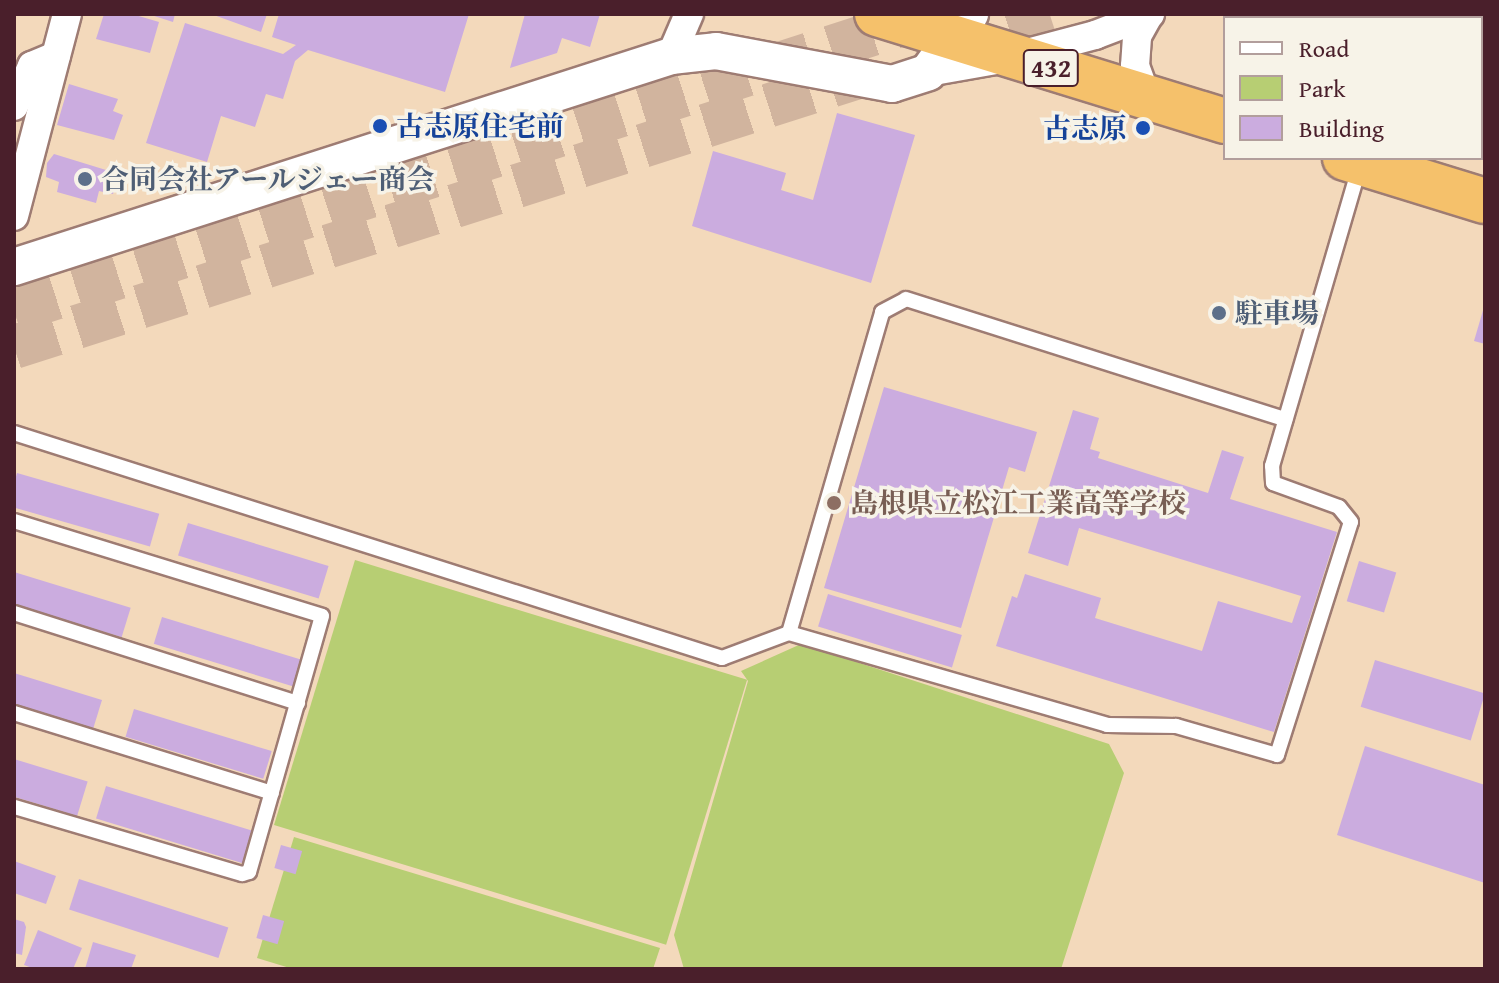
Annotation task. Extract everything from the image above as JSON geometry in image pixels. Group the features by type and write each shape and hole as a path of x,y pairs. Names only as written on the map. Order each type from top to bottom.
{"highway":[{"name":"432","path":"877,14 949,41 1223,120"},
{"path":"1352,160 1485,201"}],"street":[{"path":"14,216 67,14"},
{"path":"671,56 689,14"},
{"path":"1012,57 1095,35 1150,14"},
{"path":"1146,96 1135,66 1137,36 1150,14"},
{"path":"14,267 671,56 716,51 892,84 949,41"},
{"path":"14,106 32,66 56,56"}],"lane":[{"path":"14,433 722,658 789,633 1107,725 1176,726 1277,755 1351,522 1339,507 1273,483 1272,466 1352,160"},
{"path":"789,633 882,312 906,299 1285,419"},
{"path":"14,521 322,616 249,872 242,874 14,807"},
{"path":"14,613 298,703"},
{"path":"14,713 272,793"}],"green space":[{"path":"355,560 747,680 666,945 274,825"},
{"path":"801,644 1109,744 1124,773 1061,969 684,969 674,935 748,681 741,671"},
{"path":"294,837 660,948 653,969 293,969 257,958"}],"building":[{"path":"104,14 132,14 159,22 150,53 96,39"},
{"path":"148,14 175,14 173,22"},
{"path":"211,14 267,14 261,32"},
{"path":"279,14 469,14 445,92 308,50 295,61 283,99 266,94 255,127 221,116 207,162 146,143 185,23 283,54 296,45 272,37"},
{"path":"525,14 600,14 590,47 562,38 557,53 510,68"},
{"path":"1268,14 1342,14 1342,16"},
{"path":"69,84 118,99 113,111 123,115 114,140 57,125"},
{"path":"837,113 915,135 871,283 692,226 713,151 786,173 781,190 813,200"},
{"name":"合同会社アールジェー商会","path":"54,154 119,174 113,194 99,191 96,203 57,192 59,182 46,177 47,163"},
{"path":"1485,307 1485,344 1474,341"},
{"path":"884,387 1037,432 1025,472 1009,467 961,628 824,588"},
{"path":"1073,410 1099,418 1090,449 1100,452 1098,458 1208,493 1222,450 1244,457 1230,499 1337,532 1274,732 996,646 1012,596 1017,598 1025,574 1101,598 1095,618 1202,651 1218,601 1292,623 1301,596 1079,528 1068,566 1028,553"},
{"path":"17,473 159,514 150,546 14,508"},
{"path":"188,523 329,566 319,598 178,556"},
{"path":"1359,561 1396,572 1384,613 1347,601"},
{"path":"14,572 131,608 122,637 14,604"},
{"path":"828,594 962,635 952,667 818,627"},
{"path":"162,617 302,660 293,686 154,644"},
{"path":"1375,660 1485,694 1471,740 1361,707"},
{"path":"14,673 102,700 92,733 14,710"},
{"path":"134,709 272,751 263,779 126,737"},
{"path":"1365,746 1485,785 1485,883 1337,835"},
{"path":"14,759 88,782 77,816 14,797"},
{"path":"106,786 254,831 244,864 96,819"},
{"path":"281,845 302,851 296,874 274,868"},
{"path":"14,861 56,876 46,904 14,893"},
{"path":"79,879 228,928 218,958 69,909"},
{"path":"263,915 284,921 278,944 256,938"},
{"path":"14,919 24,922 26,927 22,955 14,953"},
{"path":"38,930 82,948 73,969 35,969 24,965"},
{"path":"93,942 136,955 131,969 85,969"}],"tunnel":[{"path":"946,48 1050,14"},
{"path":"14,311 925,17"},
{"path":"14,347 877,71"}],"place":[{"name":"古志原住宅前","path":"380,126"},
{"name":"古志原","path":"1143,128"},
{"name":"合同会社アールジェー商会","path":"85,179"},
{"name":"駐車場","path":"1219,313"},
{"name":"島根県立松江工業高等学校","path":"834,503"}]}
